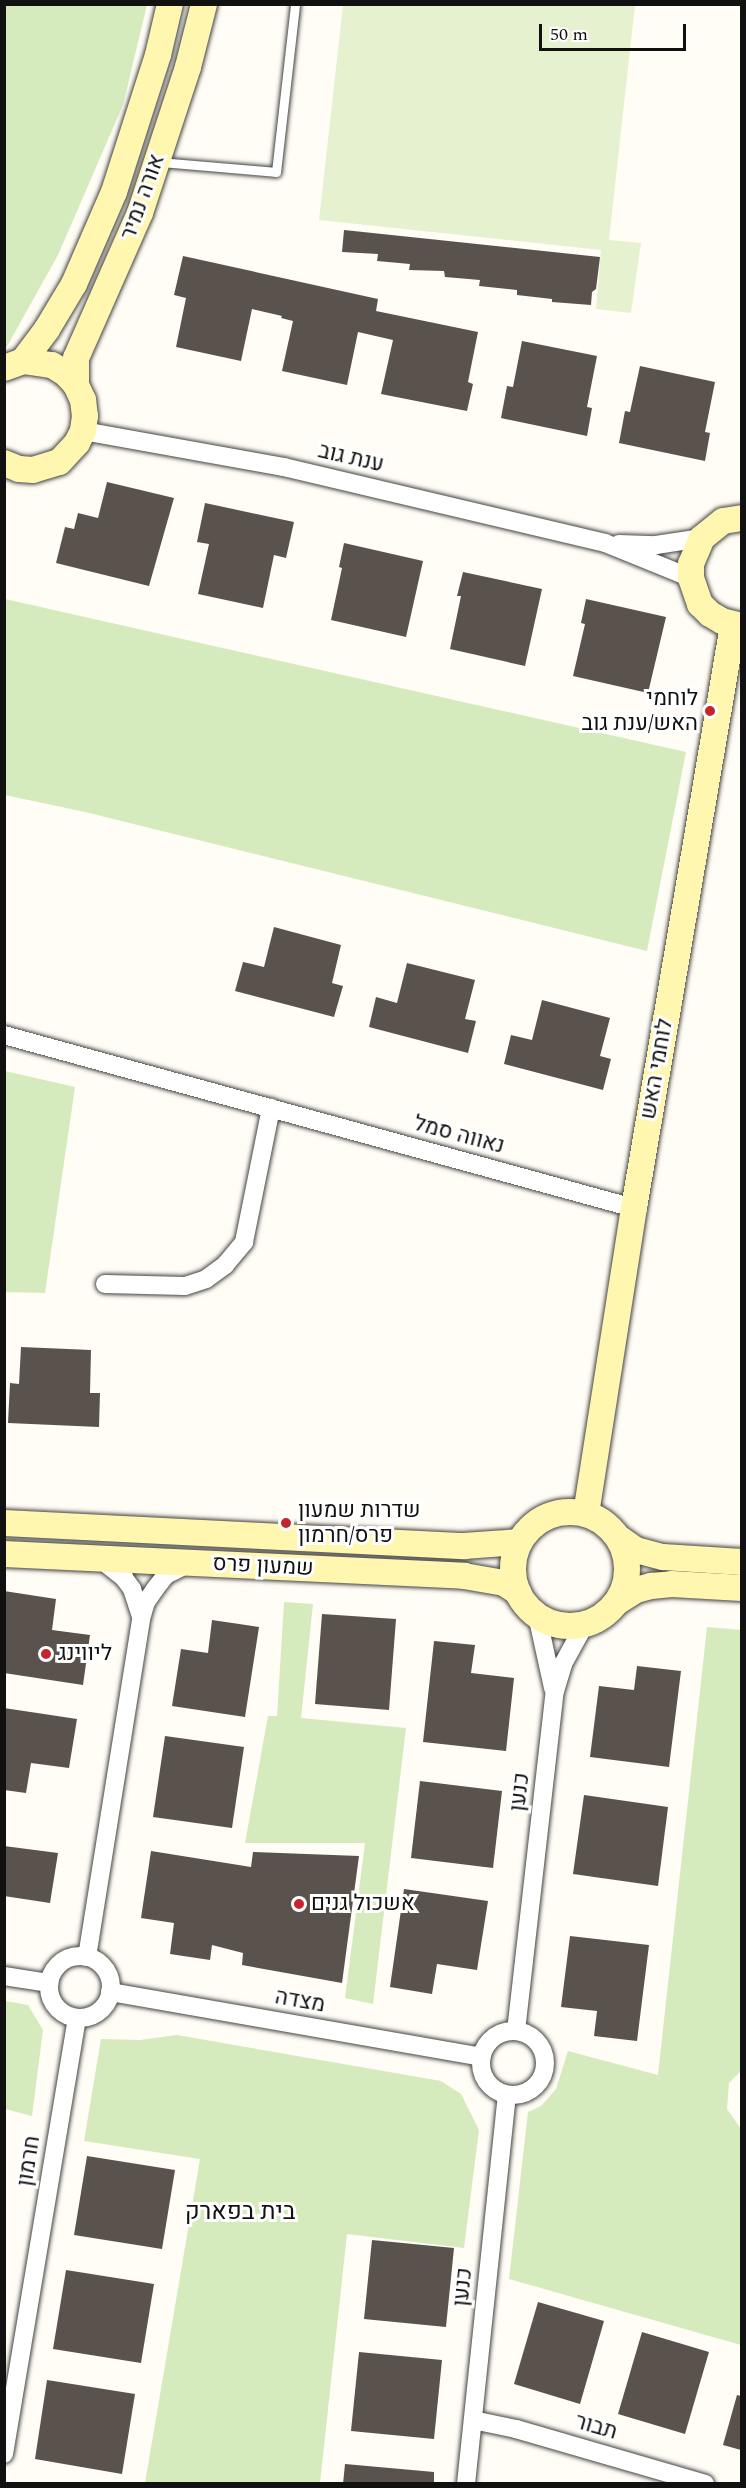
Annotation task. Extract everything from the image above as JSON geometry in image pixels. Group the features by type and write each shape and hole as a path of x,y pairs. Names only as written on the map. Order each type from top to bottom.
{"street":[{"name":"אורה נמיר","path":"14,364 47,329 74,284 114,192 158,55 170,4"},
{"name":"אורה נמיר","path":"76,385 76,358 141,213 188,67 204,4"},
{"path":"9,471 33,470 58,462 69,454 83,431 85,416 83,400 76,385 65,373 52,365 14,364"},
{"name":"ענת גוב","path":"83,431 284,467 605,543 691,578"},
{"path":"737,626 710,614 700,604 691,578 693,557 702,538 723,522 741,518"},
{"name":"ענת גוב","path":"605,543 656,545 702,538"},
{"name":"לוחמי האש","path":"586,1514 634,1208 737,626"},
{"name":"נאווה סמל","path":"4,1035 634,1208"},
{"path":"105,1284 185,1286 206,1279 225,1265 244,1242 271,1108"},
{"path":"741,1562 663,1557 636,1550 620,1539 610,1527 586,1514 569,1511 554,1514 528,1530 520,1542 513,1568 518,1592 537,1615 559,1625 585,1624 605,1614 617,1602 636,1590 651,1586 672,1584 741,1588"},
{"name":"שמעון פרס","path":"4,1523 464,1546 520,1542"},
{"path":"617,1602 627,1576 626,1553 620,1539"},
{"name":"שמעון פרס","path":"4,1554 464,1575 504,1583 518,1592"},
{"path":"100,1559 124,1578 132,1589 138,1601 141,1619"},
{"path":"87,1957 141,1619 146,1602 154,1588 166,1575 190,1563"},
{"name":"כנען","path":"537,1615 554,1702"},
{"name":"כנען","path":"516,2031 554,1702 563,1664 585,1624"},
{"path":"87,1957 96,1960 108,1974 110,1992 102,2009 86,2017 67,2016 52,2002 49,1983 52,1973 67,1959 87,1957"},
{"path":"4,1976 49,1983"},
{"name":"מצדה","path":"110,1992 481,2057"},
{"name":"חרמון","path":"4,2454 76,2018"},
{"path":"507,2031 516,2031 535,2039 545,2057 545,2068 542,2078 528,2092 507,2095 499,2093 486,2082 481,2057 490,2040 507,2031"},
{"name":"כנען","path":"465,2484 507,2095"},
{"name":"תבור","path":"473,2421 516,2430 705,2484"}],"lane":[{"path":"157,161 167,164 276,172 295,4"}],"green space":[{"path":"5,4 147,5 123,105 58,255 5,350"},
{"path":"343,5 635,5 609,240 641,243 631,313 596,309 601,250 319,220"},
{"path":"5,599 686,752 647,951 85,812 5,795"},
{"path":"5,1071 75,1087 45,1293 5,1292"},
{"path":"284,1602 313,1604 301,1718 406,1728 373,2004 345,1998 365,1843 245,1843 268,1716 277,1716"},
{"path":"707,1627 742,1630 742,2070 729,2083 727,2109 741,2129 741,2345 509,2279 528,2112 541,2106 556,2089 568,2051 658,2075"},
{"path":"5,2001 28,2005 43,2030 32,2116 5,2109"},
{"path":"177,2035 441,2081 461,2094 479,2130 464,2248 347,2234 320,2483 145,2483 200,2159 84,2141 101,2039 140,2040"}],"building":[{"path":"344,230 600,257 596,289 592,292 591,305 552,302 552,299 517,295 517,290 479,286 480,280 445,277 444,271 409,270 410,264 377,261 378,254 342,252"},
{"path":"183,256 378,299 376,311 478,332 468,382 473,384 467,411 381,394 393,340 358,332 347,385 282,371 293,321 252,309 241,361 176,347 186,298 174,295"},
{"path":"522,341 597,356 587,407 592,408 587,436 501,418 507,386 513,387"},
{"path":"640,366 715,382 705,432 710,433 705,461 619,443 625,411 630,412"},
{"path":"107,482 174,498 149,586 56,563 65,527 74,529 78,513 98,518"},
{"path":"205,503 294,522 286,558 274,555 263,608 198,594 209,544 197,542"},
{"path":"344,543 423,561 406,637 331,620 342,568 339,567"},
{"path":"463,572 542,589 525,666 450,649 461,596 457,596"},
{"path":"586,599 666,617 648,693 573,676 585,624 581,623"},
{"path":"274,927 341,945 332,983 343,986 334,1017 235,991 243,962 264,967"},
{"path":"407,963 475,980 465,1019 476,1021 468,1053 369,1027 376,997 397,1003"},
{"path":"542,1000 610,1018 600,1056 611,1059 603,1090 504,1064 511,1035 532,1040"},
{"path":"21,1347 91,1350 90,1393 100,1393 99,1427 8,1423 10,1383 19,1384"},
{"name":"ליווינג","path":"4,1591 56,1599 52,1630 90,1635 83,1685 4,1673"},
{"path":"322,1614 396,1619 389,1710 315,1704"},
{"path":"212,1620 259,1627 245,1717 172,1706 181,1649 208,1653"},
{"path":"434,1641 475,1645 471,1673 514,1678 506,1751 423,1742"},
{"path":"637,1666 681,1671 669,1767 590,1757 599,1686 634,1690"},
{"name":"ליווינג","path":"4,1708 77,1719 69,1768 31,1763 26,1793 4,1790"},
{"path":"165,1736 244,1747 232,1828 153,1817"},
{"path":"420,1781 502,1791 493,1868 411,1858"},
{"path":"584,1795 668,1807 658,1886 573,1874"},
{"path":"4,1846 58,1853 50,1903 4,1896"},
{"path":"151,1851 251,1867 253,1852 359,1856 342,1983 242,1965 243,1953 212,1945 210,1960 170,1954 174,1923 141,1918"},
{"path":"404,1889 488,1901 477,1970 437,1964 432,1994 390,1987"},
{"path":"570,1936 649,1945 637,2041 594,2036 597,2011 561,2007"},
{"path":"87,2156 175,2170 162,2249 74,2235"},
{"path":"372,2240 454,2248 446,2327 364,2319"},
{"path":"66,2270 154,2284 141,2363 53,2349"},
{"path":"538,2302 604,2321 580,2404 514,2384"},
{"path":"642,2332 709,2352 685,2434 618,2414"},
{"path":"359,2352 442,2360 434,2439 351,2431"},
{"path":"47,2380 135,2394 122,2474 35,2459"},
{"path":"737,2395 741,2396 741,2450 723,2445"},
{"path":"345,2464 434,2472 434,2484 343,2484"}],"place":[{"name":"לוחמי האש/ענת גוב","path":"710,711"},
{"name":"שדרות שמעון פרס/חרמון","path":"286,1523"},
{"name":"ליווינג","path":"46,1654"},
{"name":"אשכול גנים","path":"299,1904"}],"district":[{"name":"בית בפארק","path":"240,2213"}]}
